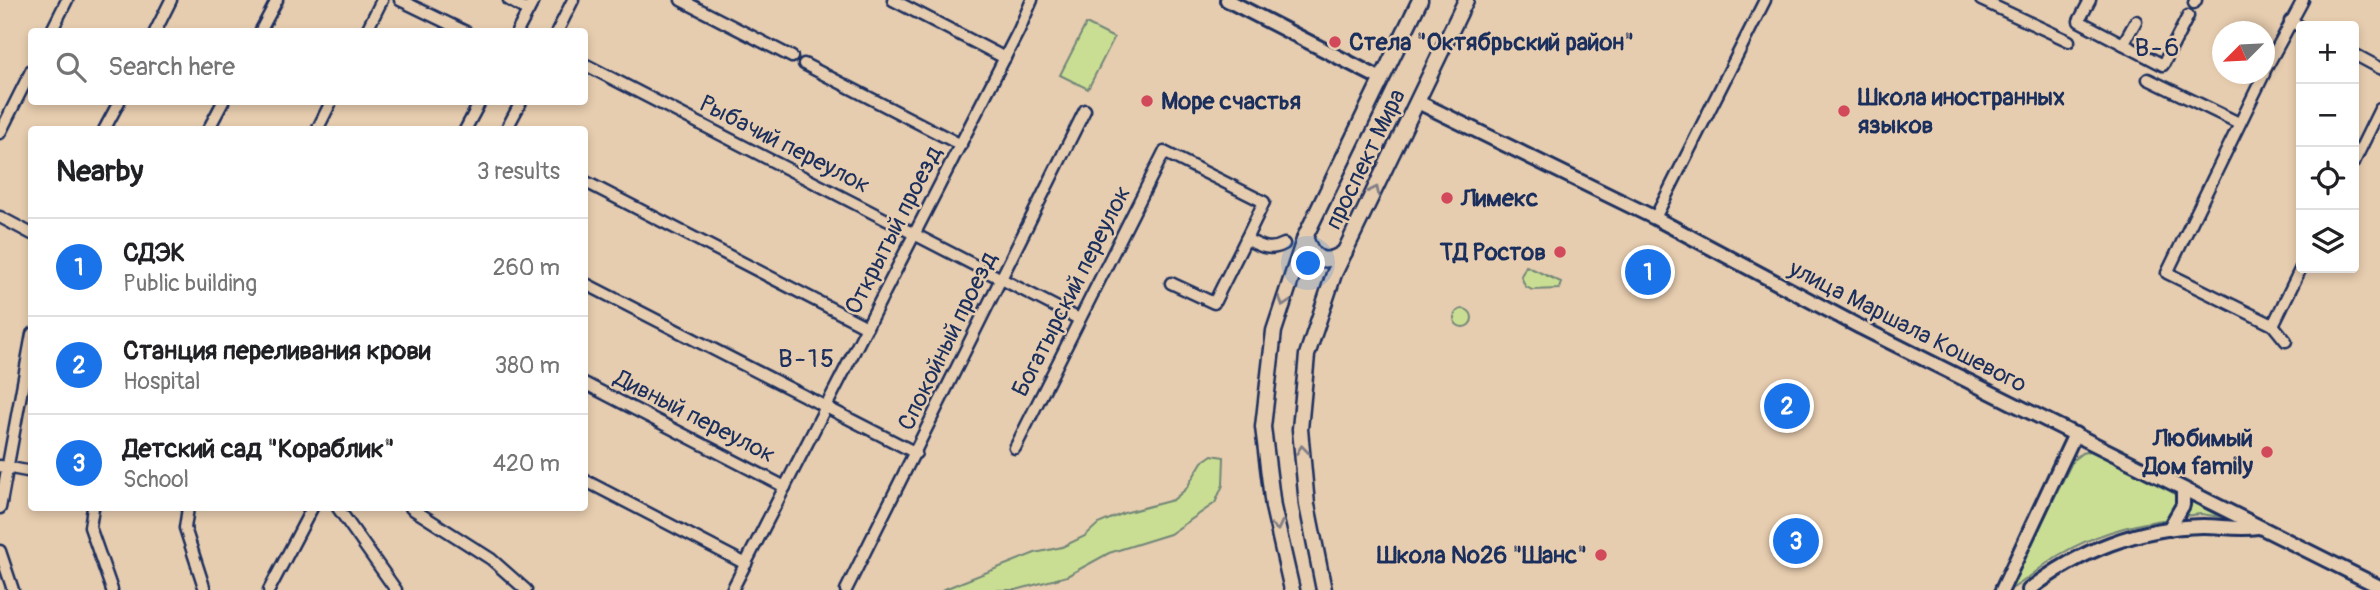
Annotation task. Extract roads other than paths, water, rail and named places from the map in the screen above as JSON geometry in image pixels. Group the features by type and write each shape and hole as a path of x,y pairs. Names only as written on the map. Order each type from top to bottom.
{"main road":[{"name":"проспект Мира","path":"1292,590 1273,507 1263,427 1274,331 1305,237 1420,0"},
{"name":"проспект Мира","path":"1324,590 1307,505 1300,429 1307,355 1345,252 1417,104 1460,4"},
{"path":"1305,237 1311,253 1318,260 1331,261 1345,252"}],"street":[{"path":"53,28 67,0"},
{"path":"157,28 171,0"},
{"path":"262,28 277,0"},
{"path":"400,0 458,28"},
{"path":"509,0 528,11"},
{"path":"519,28 534,0"},
{"path":"559,28 573,0"},
{"path":"681,0 792,57"},
{"path":"893,0 1005,58"},
{"name":"Открытый проезд","path":"732,590 961,145 1032,0"},
{"path":"1229,0 1382,78"},
{"path":"1655,218 1765,0"},
{"path":"1981,0 2069,41"},
{"path":"2090,0 2079,21 2163,65 2188,16"},
{"path":"2275,51 2302,0"},
{"path":"367,28 377,1"},
{"path":"2123,44 2136,20"},
{"path":"2290,21 2296,24"},
{"path":"2359,57 2380,68"},
{"path":"804,64 961,145"},
{"name":"Рыбачий переулок","path":"588,66 1079,319"},
{"path":"0,133 28,77"},
{"path":"2148,79 2239,123"},
{"path":"2258,84 2167,273 2273,325 2286,341"},
{"path":"1417,104 2076,436 2003,590"},
{"name":"улица Маршала Кошевого","path":"1417,104 1655,218 1860,327 2379,589"},
{"path":"106,126 117,105"},
{"path":"210,126 221,105"},
{"path":"319,126 330,105"},
{"path":"467,126 478,105"},
{"path":"508,126 519,105"},
{"path":"2359,152 2380,109"},
{"name":"Спокойный проезд","path":"846,590 1085,110"},
{"name":"Богатырский переулок","path":"1015,448 1164,152 1264,202 1246,239"},
{"path":"588,183 867,327"},
{"path":"0,217 28,231"},
{"path":"1171,283 1214,303 1246,239 1263,248 1276,248 1284,244"},
{"path":"2273,325 2299,273"},
{"path":"588,286 916,453"},
{"path":"0,508 4,467 28,353"},
{"name":"Дивный переулок","path":"588,385 785,486"},
{"path":"4,467 28,471"},
{"path":"588,483 746,564"},
{"path":"2169,529 2183,505 2183,491"},
{"path":"93,511 90,527 112,590"},
{"path":"188,511 185,528 205,590"},
{"path":"269,590 310,511"},
{"path":"340,511 396,590"},
{"path":"416,511 491,559 526,590"},
{"path":"2029,590 2093,550 2124,539 2169,529 2257,527"},
{"path":"0,551 13,590"}],"place":[{"name":"Стела \"Октябрьский район\"","path":"1335,42"},
{"name":"Море счастья","path":"1147,101"},
{"name":"Школа иностранных языков","path":"1844,111"},
{"name":"Лимекс","path":"1447,198"},
{"name":"ТД Ростов","path":"1560,252"},
{"name":"СДЭК","path":"1648,272"},
{"name":"Станция переливания крови","path":"1787,406"},
{"name":"Любимый Дом family","path":"2267,452"},
{"name":"Детский сад \"Кораблик\"","path":"1796,541"},
{"name":"Школа №26 \"Шанс\"","path":"1601,555"}],"district":[{"name":"В-6","path":"2158,47"},
{"name":"В-15","path":"807,358"}]}
